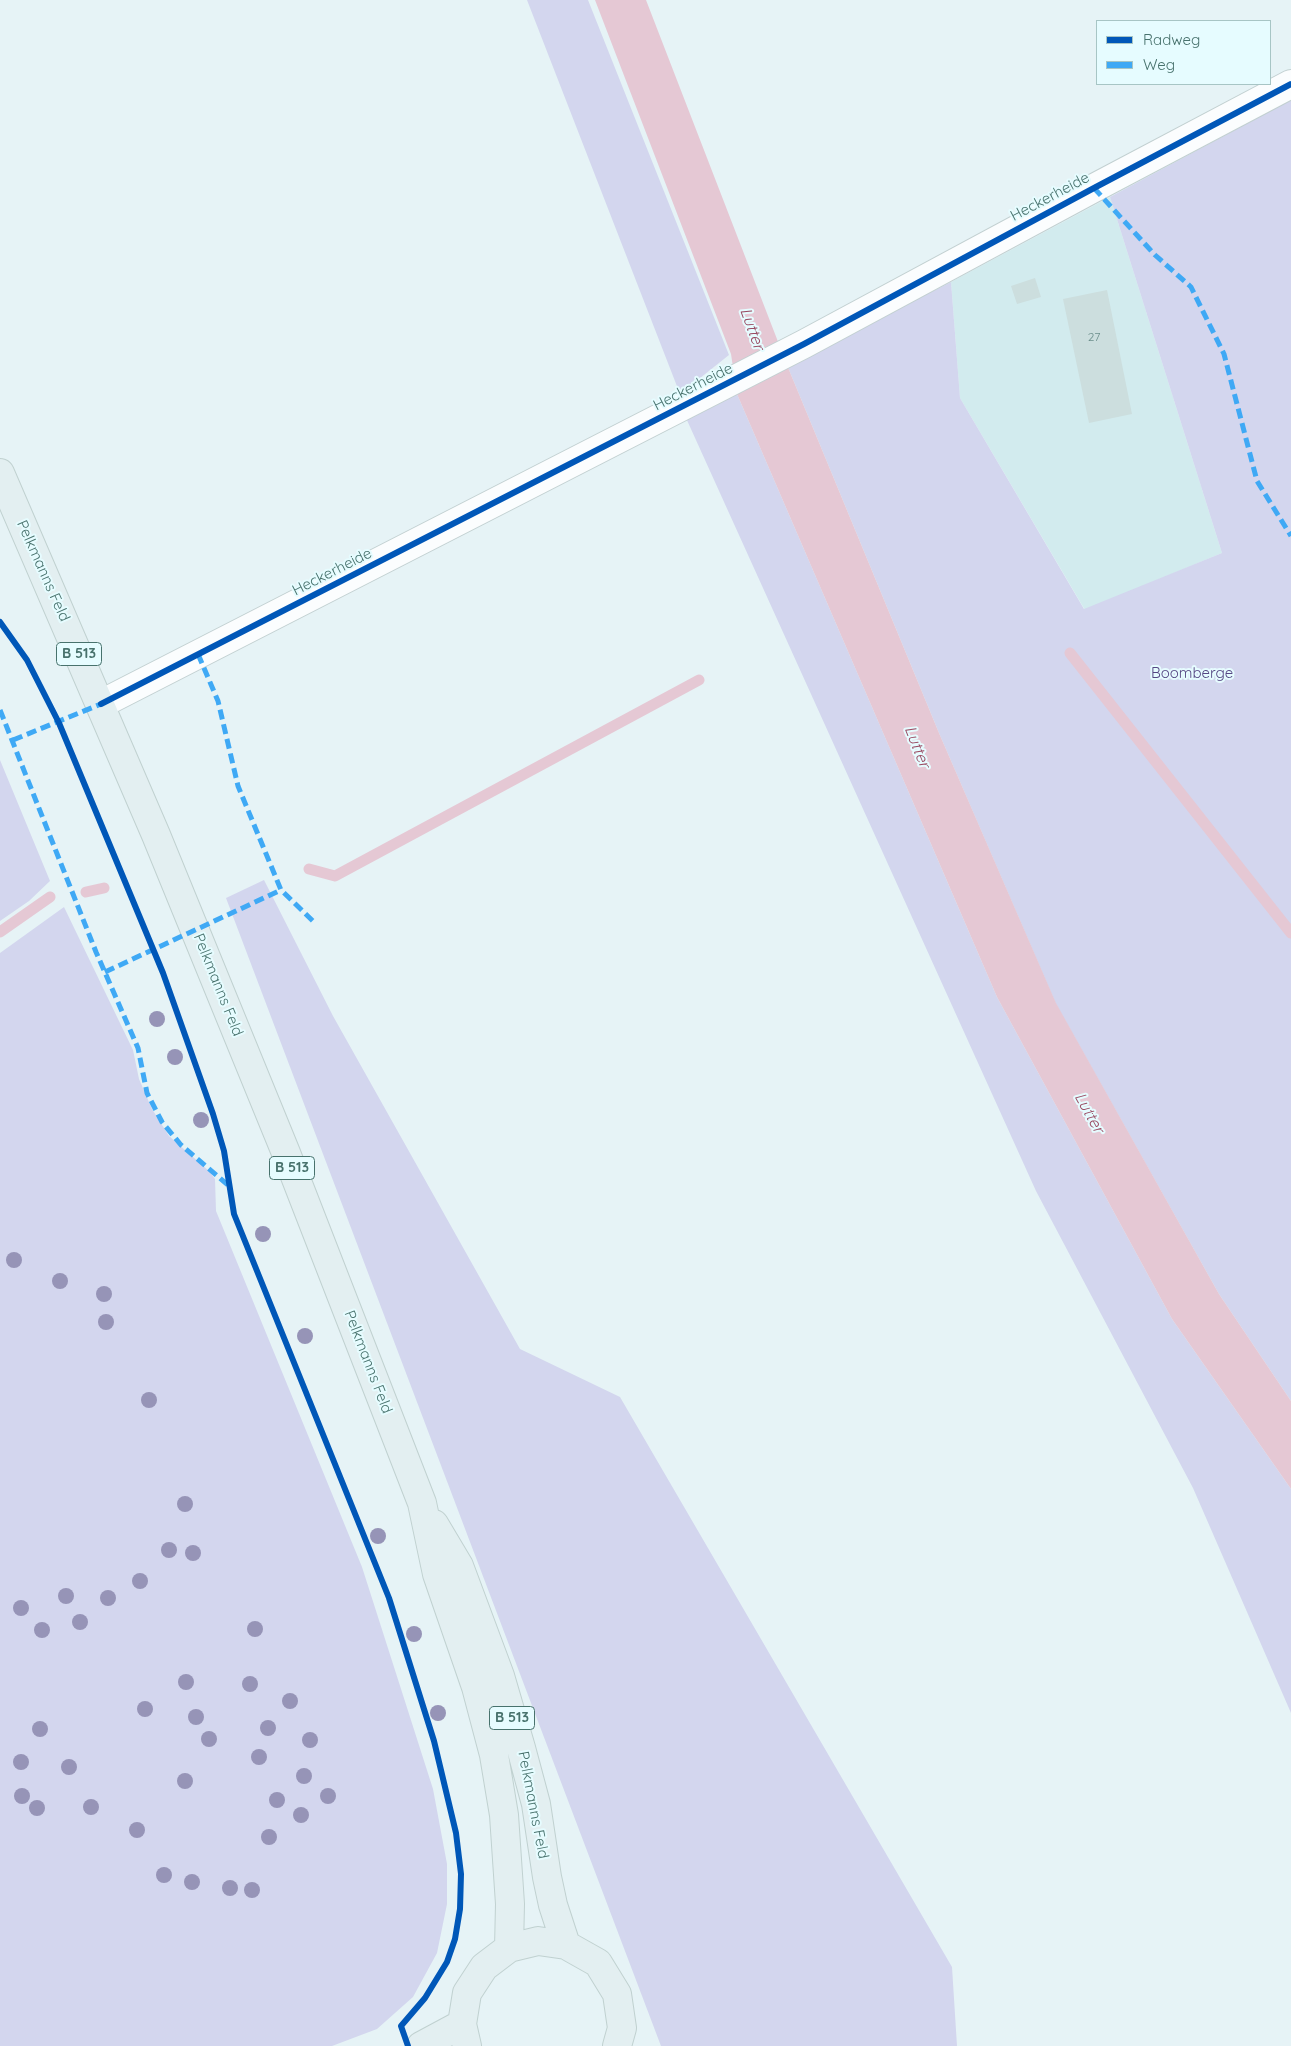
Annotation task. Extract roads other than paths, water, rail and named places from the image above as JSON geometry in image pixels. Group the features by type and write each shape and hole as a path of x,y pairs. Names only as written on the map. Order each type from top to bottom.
{"main road":[{"name":"Pelkmanns Feld","path":"0,473 101,704 286,1153 422,1503 458,1566 500,1676 521,1748 536,1804 553,1905 566,1945"},
{"name":"Pelkmanns Feld","path":"422,1503 437,1574 476,1687 494,1755 504,1815 510,1904 510,1948"},
{"path":"421,2046 465,2035 467,1993 484,1967 510,1948 538,1942 566,1945 598,1963 617,1994 622,2028 617,2046"}],"street":[{"name":"Heckerheide","path":"101,704 804,344 1085,192 1291,84"}],"water":[{"name":"Lutter","path":"595,0 646,0 787,365 939,733 1056,1003 1219,1294 1291,1401 1291,1489 1172,1319 997,997 737,394 731,354"}],"waterway":[{"path":"1070,653 1291,933"},
{"path":"309,869 335,876 699,680"},
{"path":"86,892 104,888"},
{"path":"0,932 50,897"}],"park label":[{"name":"Boomberge","path":"1192,673"}]}
